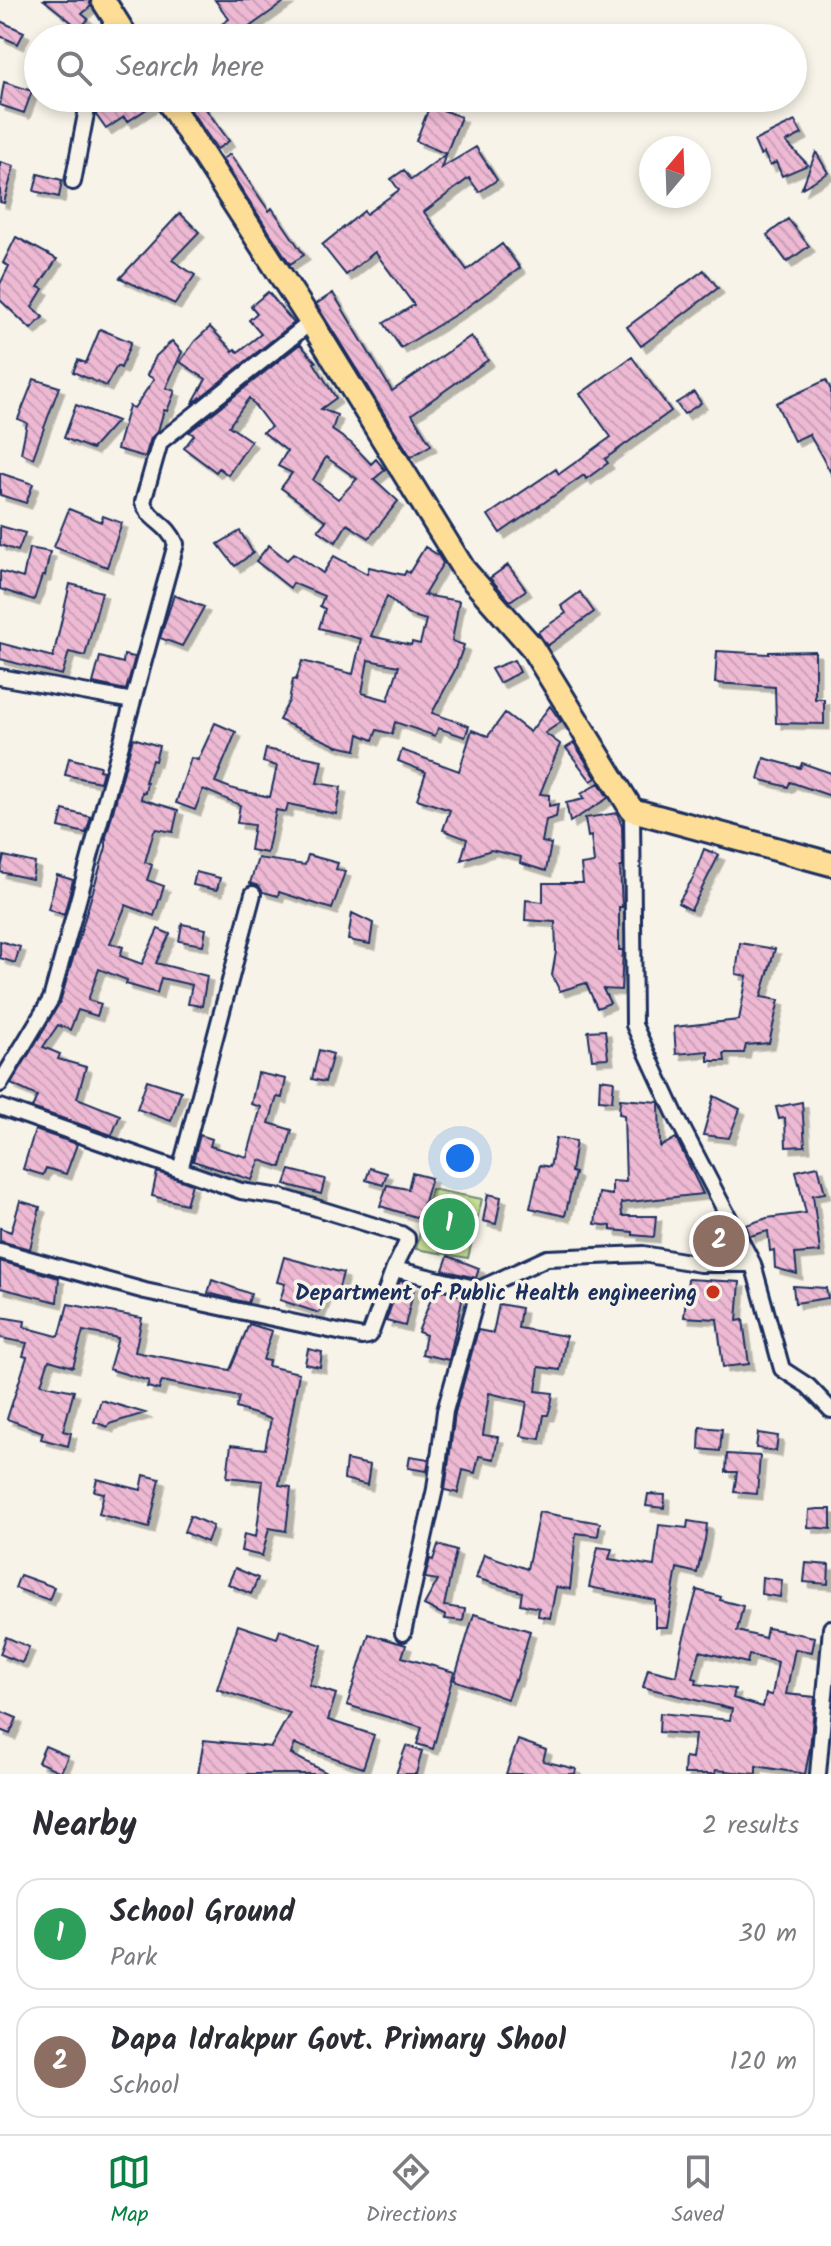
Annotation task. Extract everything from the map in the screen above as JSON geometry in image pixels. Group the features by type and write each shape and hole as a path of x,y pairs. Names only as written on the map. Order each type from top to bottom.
{"main road":[{"path":"175,112 311,322 464,570 531,646 632,810 831,864"}],"street":[{"path":"73,182 86,112"},
{"path":"0,1084 51,999 176,544 170,531 146,512 143,502 160,442 311,322"},
{"path":"0,677 133,701"},
{"path":"632,810 634,1025 677,1118 753,1264 782,1369 808,1386 831,1410"},
{"path":"180,1170 253,894"},
{"path":"0,1107 241,1191 281,1197 407,1238 371,1332 362,1337 145,1291 0,1251"},
{"path":"394,1269 479,1289 547,1258 643,1254 700,1264 753,1264"},
{"path":"403,1633 435,1489 445,1411 479,1289"},
{"path":"818,1774 831,1628"}],"green space":[{"path":"431,1189 482,1199 468,1258 416,1249"}],"building":[{"path":"44,0 89,0 91,6 82,14 88,19 84,24 74,24"},
{"path":"215,0 287,0 254,24 222,24 229,19"},
{"path":"0,21 24,32 18,44 0,36"},
{"path":"4,82 24,88 24,113 0,105"},
{"path":"97,112 142,112 127,122 124,117 106,129"},
{"path":"192,112 208,112 229,141 217,149"},
{"path":"427,112 448,112 461,117 446,154 416,141"},
{"path":"795,121 802,134 786,142 808,165 782,176 776,162 770,166 764,153 760,155 754,141"},
{"path":"476,147 497,180 479,192 469,178 424,212 467,270 502,244 520,268 463,310 401,348 384,323 414,305 375,252 346,275 322,245 364,211 366,214 399,190 391,179 404,170 411,180 446,154 441,168"},
{"path":"816,152 828,173 802,188"},
{"path":"230,154 304,255 290,264 222,159"},
{"path":"0,162 14,166 4,203 0,202"},
{"path":"38,174 62,180 59,197 34,191"},
{"path":"180,213 199,232 172,260 195,275 175,304 120,278"},
{"path":"788,219 809,246 787,262 767,235"},
{"path":"16,237 57,259 38,287 43,289 32,307 43,317 31,329 0,300 0,284 9,266 3,263"},
{"path":"704,270 718,288 641,346 627,327"},
{"path":"268,292 294,323 192,404 206,379 180,362 210,327 233,351 238,352 261,334 249,320 257,313 251,306"},
{"path":"333,293 392,391 471,336 488,360 412,414 431,445 411,457 316,304"},
{"path":"100,329 131,342 121,368 117,366 106,386 73,372 78,360 86,363"},
{"path":"172,341 182,352 166,388 175,391 167,411 164,410 158,431 151,438 145,457 117,449 129,406 134,408 154,379 147,375 156,356"},
{"path":"300,344 316,362 336,398 321,409 337,415 332,430 351,443 371,464 376,459 385,470 374,479 398,501 369,538 347,524 336,542 318,530 326,521 281,488 292,473 278,466 287,451 263,432 271,427 249,398 229,426 251,441 228,475 219,468 216,472 184,448 194,435 189,432","holes":["326,457 357,479 338,499 313,480"]},
{"path":"632,357 671,411 605,459 608,463 586,479 584,475 500,533 488,515 556,469 559,474 611,437 580,394"},
{"path":"34,379 59,387 33,458 21,453 27,423 18,419"},
{"path":"826,380 831,390 831,473 809,434 794,441 776,403"},
{"path":"694,392 701,403 684,414 676,403"},
{"path":"76,405 117,421 92,449 64,438"},
{"path":"0,473 33,484 26,503 0,495"},
{"path":"69,509 101,522 103,516 122,523 107,567 54,547"},
{"path":"0,526 25,533 18,551 0,545"},
{"path":"240,531 253,553 235,566 218,544"},
{"path":"269,545 287,560 294,553 323,573 334,556 367,574 369,567 404,575 406,571 409,573 425,547 438,555 443,563 424,595 459,601 452,641 464,645 455,670 432,713 469,726 465,737 438,728 435,736 395,722 392,734 377,730 373,740 359,734 356,750 337,746 279,720 289,701 293,679 296,680 302,661 353,674 361,639 319,628 325,609 320,606 324,596 293,583 290,588 256,561","holes":["387,596 407,614 426,620 420,644 412,642 411,645 371,636","368,660 399,666 388,700 362,693"]},
{"path":"29,548 50,552 45,576 42,576 34,600 0,589 0,571 23,578"},
{"path":"508,565 526,590 510,601 490,578"},
{"path":"70,584 102,592 85,656 69,652 62,675 0,659 0,643 53,657"},
{"path":"580,592 594,612 547,646 538,632 566,613 561,606"},
{"path":"174,595 204,607 182,646 160,638"},
{"path":"717,651 769,654 815,651 815,699 824,699 824,724 776,723 775,687 715,683"},
{"path":"124,655 135,657 126,690 93,683 100,657 123,663"},
{"path":"514,660 520,672 499,683 491,669"},
{"path":"550,706 561,722 545,733 560,744 540,794 549,795 549,806 558,804 556,817 546,820 542,842 551,844 546,871 520,863 521,857 491,850 461,860 467,839 443,830 450,810 417,799 426,772 398,761 402,750 459,771 472,730 488,736 505,713 530,732"},
{"path":"215,723 236,732 215,782 270,797 277,766 263,762 266,749 322,760 317,783 341,787 336,814 288,804 286,812 276,810 267,853 250,850 254,825 237,823 240,805 203,789 195,810 176,803 191,758 198,760"},
{"path":"133,738 159,746 141,799 178,810 173,832 154,831 145,862 152,865 147,880 164,886 154,916 126,905 110,943 123,947 120,956 142,964 158,929 170,934 156,963 207,976 202,1006 188,1004 192,985 161,978 157,993 126,984 127,980 99,969 88,1000 101,1004 97,1016 78,1010 70,1030 58,1025 43,1047 60,1054 58,1059 86,1067 77,1098 120,1115 112,1135 32,1108 37,1096 11,1084 60,1002 106,847 106,837"},
{"path":"574,743 596,778 591,781 566,748"},
{"path":"69,758 100,766 99,770 103,771 100,782 65,775"},
{"path":"764,758 800,768 802,763 831,773 831,796 790,782 788,787 758,779"},
{"path":"599,783 608,798 570,822 566,803 584,799 581,794"},
{"path":"63,810 91,817 86,833 59,827"},
{"path":"617,813 622,826 623,867 620,867 622,907 619,907 619,950 623,950 621,990 603,989 610,1003 597,1008 586,983 560,991 552,975 556,952 555,922 525,920 526,900 543,902 543,883 583,883 581,865 594,863 585,818"},
{"path":"704,849 719,855 691,910 678,903 693,878"},
{"path":"308,855 338,863 336,869 345,872 332,909 279,892 278,896 263,892 259,886 250,883 258,858 305,865"},
{"path":"4,856 35,863 32,879 0,872"},
{"path":"196,872 220,878 217,890 193,885"},
{"path":"57,875 73,880 64,915 48,909"},
{"path":"352,913 373,923 370,944 348,940"},
{"path":"182,924 206,929 203,945 179,941"},
{"path":"0,941 20,947 15,963 0,958"},
{"path":"740,943 775,949 761,997 779,1000 769,1043 746,1045 744,1053 724,1053 725,1061 708,1061 708,1051 676,1054 674,1027 739,1020 747,976 736,974"},
{"path":"605,1030 608,1058 592,1059 588,1031"},
{"path":"319,1050 333,1054 325,1082 312,1079"},
{"path":"258,1073 286,1079 282,1098 277,1097 269,1123 292,1130 281,1167 260,1160 252,1180 193,1161 200,1135 212,1139 210,1146 247,1157 261,1107 251,1104"},
{"path":"600,1079 614,1081 612,1101 599,1100"},
{"path":"147,1080 181,1091 171,1121 137,1109"},
{"path":"714,1096 740,1109 729,1138 703,1135"},
{"path":"620,1099 659,1102 660,1147 676,1138 703,1194 621,1203 622,1216 656,1216 654,1237 633,1235 633,1232 611,1230 611,1226 595,1224 599,1193 612,1195 612,1181 626,1182 624,1115 619,1114"},
{"path":"802,1102 805,1146 786,1147 785,1118 779,1119 776,1107"},
{"path":"35,1130 77,1144 66,1174 46,1168 43,1175 23,1169"},
{"path":"556,1138 576,1141 571,1172 575,1173 565,1216 530,1208 540,1165 550,1167"},
{"path":"818,1166 825,1193 813,1195 820,1252 795,1254 797,1274 775,1268 768,1231 750,1236 746,1225 767,1218 806,1213 796,1171"},
{"path":"370,1168 387,1173 383,1185 366,1180"},
{"path":"290,1170 325,1179 321,1194 285,1184"},
{"path":"157,1172 192,1184 186,1204 152,1196"},
{"path":"412,1173 431,1178 419,1218 380,1206 387,1185 408,1189"},
{"path":"488,1194 501,1197 496,1224 483,1221"},
{"path":"20,1201 40,1207 30,1249 0,1241 0,1228 11,1232"},
{"path":"704,1217 716,1217 732,1254 718,1252"},
{"path":"448,1256 479,1268 476,1278 443,1270"},
{"path":"284,1257 343,1273 336,1298 326,1295 319,1313 280,1300 285,1284 277,1282"},
{"path":"0,1261 59,1278 57,1302 0,1288"},
{"path":"688,1279 740,1282 737,1321 743,1320 749,1364 723,1367 717,1319 684,1317"},
{"path":"212,1280 251,1294 248,1303 208,1293"},
{"path":"400,1281 415,1284 405,1326 386,1321"},
{"path":"793,1286 826,1288 828,1298 795,1303"},
{"path":"435,1289 463,1296 449,1360 422,1354 426,1335 418,1332"},
{"path":"68,1304 142,1318 135,1352 230,1370 249,1324 272,1331 263,1360 269,1361 268,1366 299,1373 279,1485 291,1487 286,1531 269,1528 262,1556 241,1551 244,1534 256,1537 263,1481 227,1477 231,1445 265,1449 271,1419 236,1408 239,1397 162,1381 159,1390 147,1387 149,1381 109,1369 118,1338 83,1331 73,1367 49,1360 41,1384 74,1391 63,1431 71,1433 68,1446 41,1439 43,1432 7,1419 27,1357 23,1356 27,1343 0,1338 0,1317 25,1321 24,1327 57,1336"},
{"path":"499,1304 521,1308 518,1328 566,1336 560,1370 539,1367 536,1391 553,1393 551,1405 548,1415 544,1415 540,1439 521,1436 527,1402 489,1393 483,1435 498,1437 494,1459 479,1456 475,1473 463,1470 458,1493 445,1490 455,1413 478,1330 493,1333"},
{"path":"308,1349 322,1352 320,1367 305,1364"},
{"path":"101,1400 145,1413 109,1424 108,1427 94,1422"},
{"path":"700,1427 722,1429 720,1451 699,1449"},
{"path":"758,1433 778,1436 776,1451 756,1448"},
{"path":"727,1454 760,1456 757,1494 734,1492 737,1472 726,1472"},
{"path":"410,1456 429,1459 427,1471 408,1468"},
{"path":"346,1460 370,1465 367,1485 344,1479"},
{"path":"144,1475 160,1479 149,1528 99,1514 104,1493 94,1491 97,1479 141,1490"},
{"path":"648,1494 665,1495 664,1508 646,1506"},
{"path":"831,1509 831,1529 808,1527 809,1510"},
{"path":"539,1512 600,1523 598,1536 576,1533 570,1589 556,1587 550,1618 538,1616 539,1608 520,1604 522,1592 476,1578 484,1554 527,1569"},
{"path":"190,1516 213,1526 207,1542 184,1532"},
{"path":"688,1521 707,1524 705,1540 697,1573 677,1568 667,1627 655,1627 655,1600 589,1587 598,1547 612,1549 609,1559 654,1566 659,1525 687,1528"},
{"path":"438,1545 456,1551 444,1606 465,1609 463,1621 445,1619 446,1616 424,1605 438,1580 425,1578"},
{"path":"806,1563 829,1565 828,1584 804,1582"},
{"path":"235,1568 258,1578 251,1594 228,1584"},
{"path":"20,1575 54,1587 49,1600 15,1588"},
{"path":"762,1577 782,1580 780,1597 761,1594"},
{"path":"697,1590 743,1606 737,1631 765,1638 767,1628 815,1637 812,1652 795,1649 786,1694 815,1697 805,1774 756,1766 756,1774 716,1770 715,1774 684,1774 685,1757 692,1758 695,1735 659,1732 660,1713 730,1720 732,1709 643,1687 648,1669 676,1676","holes":["700,1651 747,1663 749,1655 778,1662 772,1695 766,1694 763,1707 733,1698 735,1689 696,1684 697,1679 693,1678"]},
{"path":"474,1614 530,1631 516,1681 507,1699 454,1680"},
{"path":"238,1625 277,1638 280,1630 322,1645 309,1685 336,1694 328,1720 374,1735 363,1768 295,1744 291,1754 329,1774 198,1774 204,1740 271,1747 290,1713 217,1689"},
{"path":"369,1634 406,1645 402,1657 454,1672 433,1749 417,1744 422,1727 347,1705"},
{"path":"6,1637 29,1647 22,1663 0,1654"},
{"path":"0,1711 17,1718 10,1734 0,1730"},
{"path":"518,1740 546,1750 543,1761 576,1769 575,1774 506,1774"},
{"path":"45,1746 68,1756 61,1772 38,1762"},
{"path":"406,1746 422,1751 416,1774 396,1774"}],"place":[{"name":"School Ground","path":"449,1224"},
{"name":"Dapa Idrakpur Govt. Primary Shool","path":"719,1241"},
{"name":"Department of Public Health engineering","path":"713,1292"}]}
